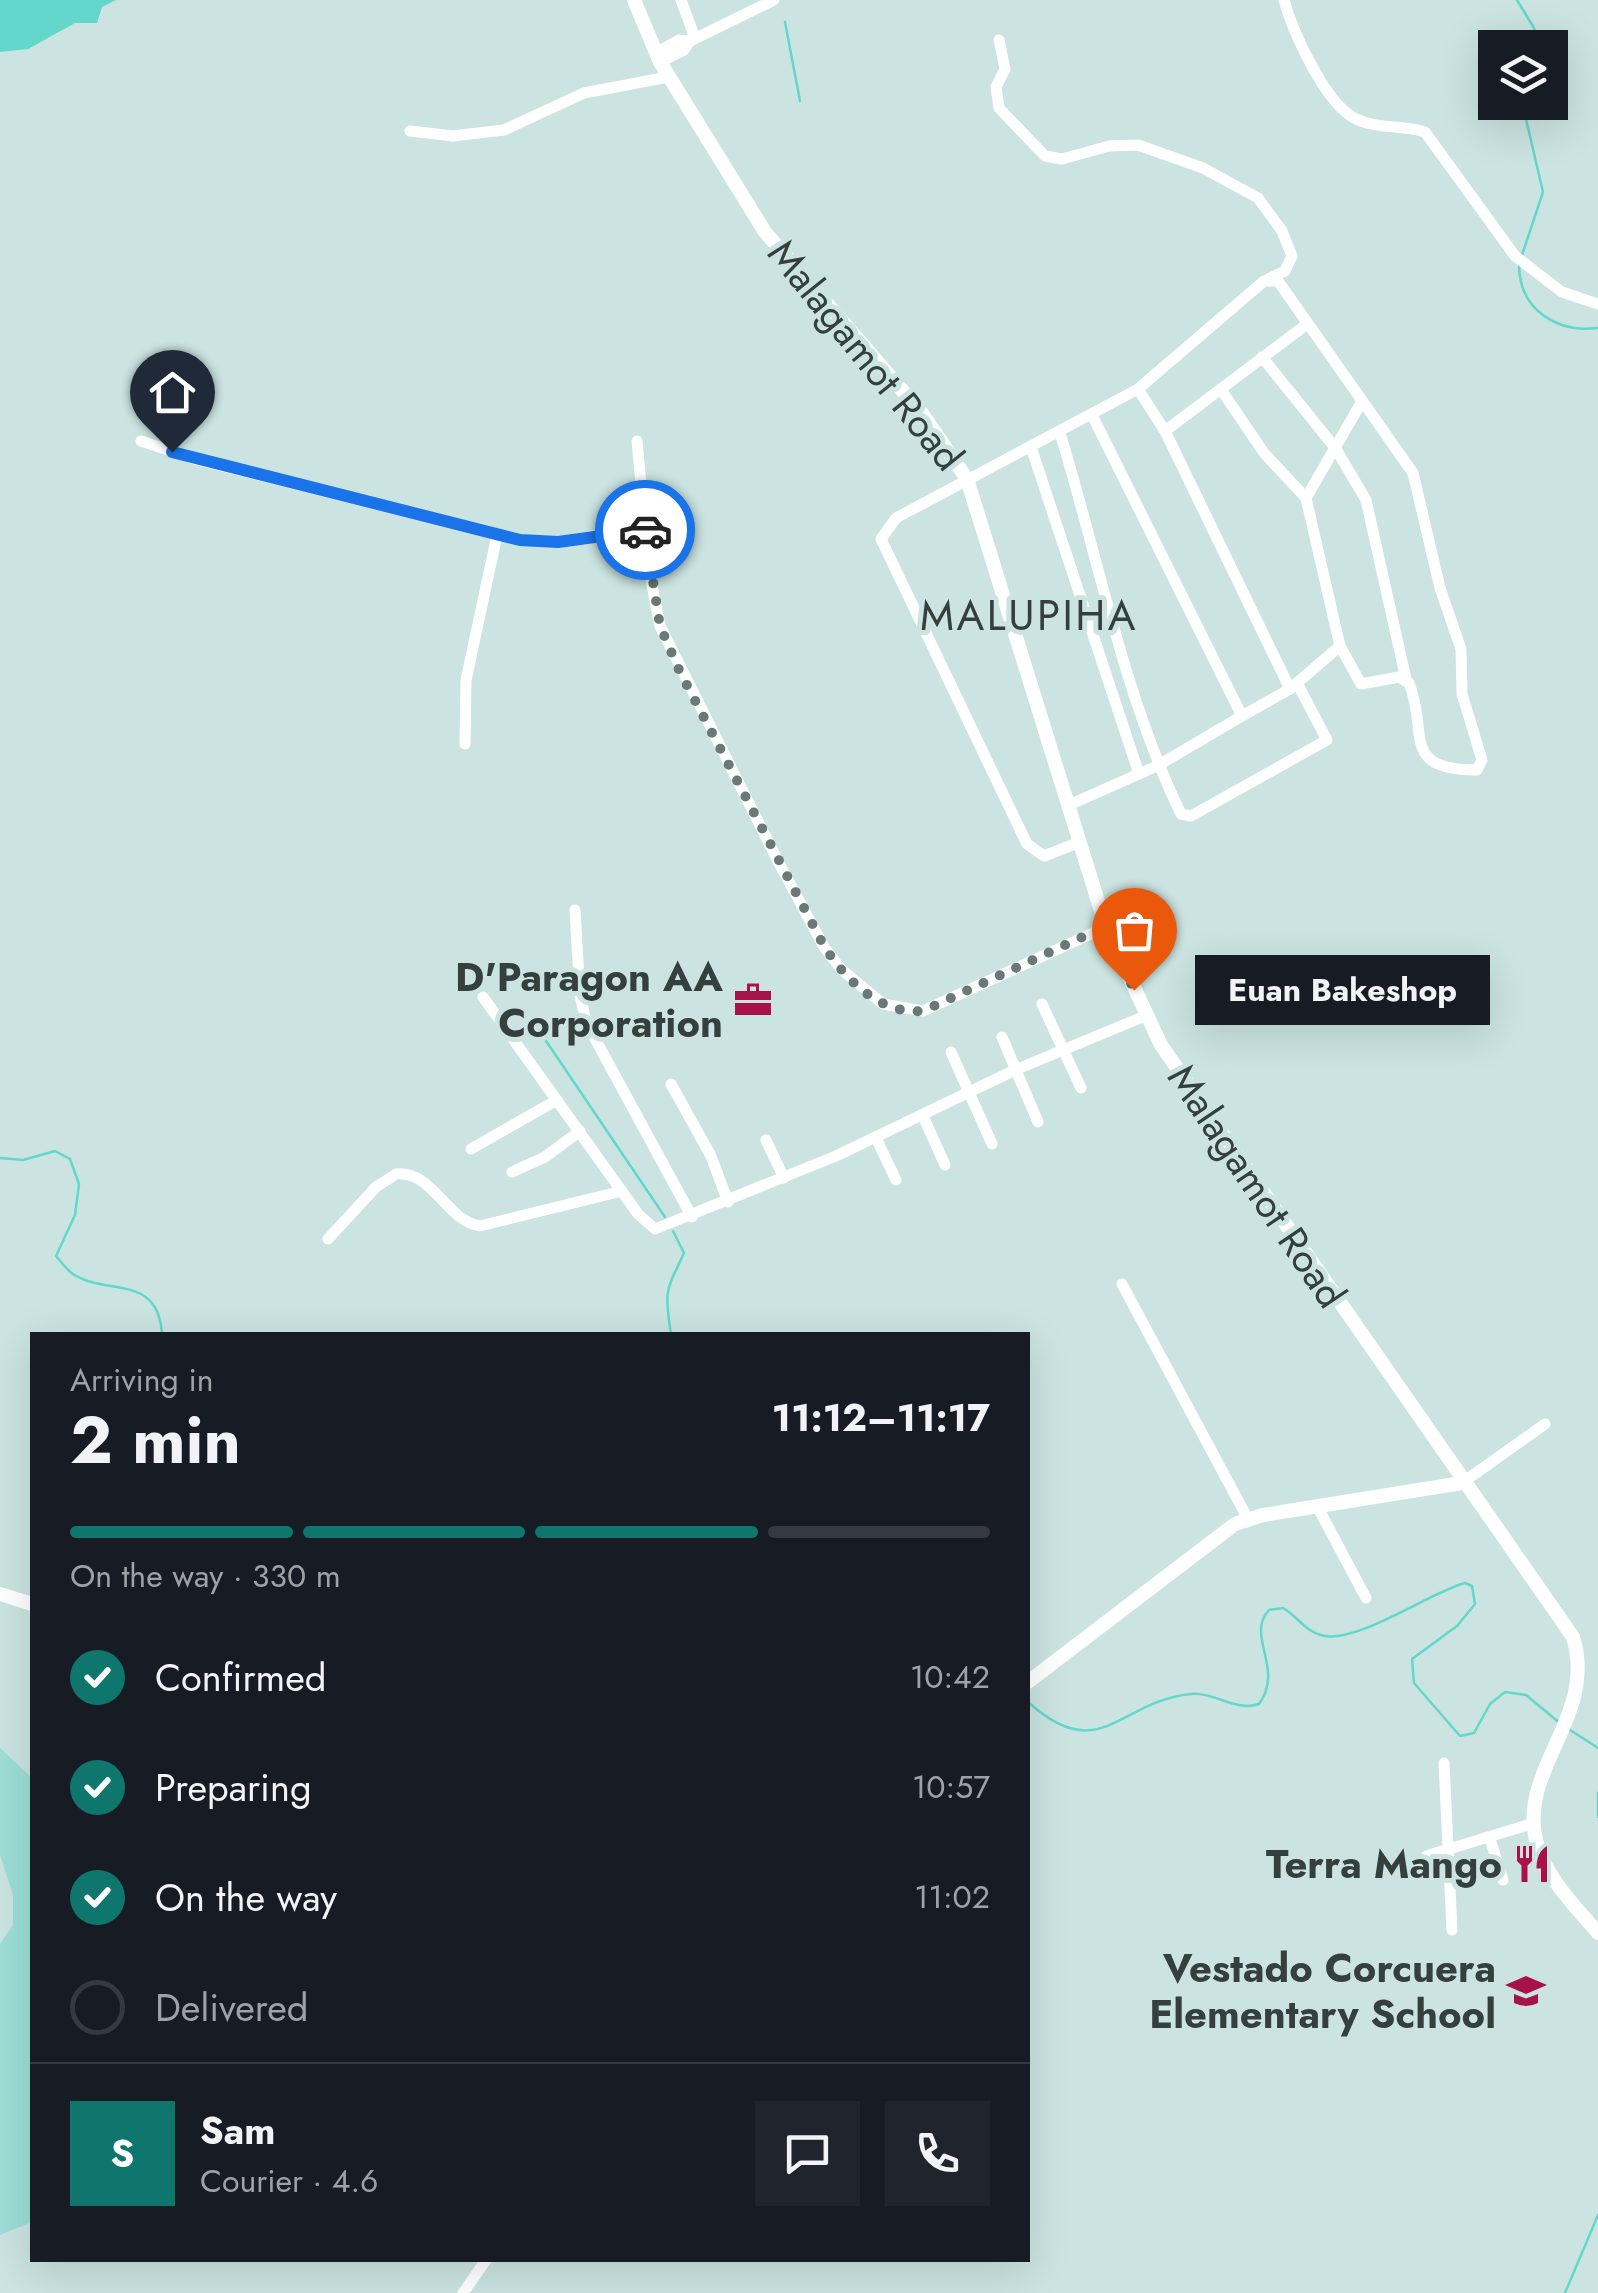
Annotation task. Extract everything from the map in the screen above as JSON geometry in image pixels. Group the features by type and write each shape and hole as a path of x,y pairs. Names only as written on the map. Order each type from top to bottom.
{"street":[{"name":"Malagamot Road","path":"634,0 668,77 765,232 921,412 967,479 1106,926 1145,1016 1178,1072 1573,1637 1581,1674 1574,1710 1542,1782 1534,1823"},
{"path":"693,40 683,5 696,0"},
{"path":"657,57 684,50 693,40 751,6 774,0"},
{"path":"1284,0 1310,60 1345,111 1361,121 1425,132 1514,256 1562,292 1598,304"},
{"path":"999,40 1005,69 996,87 997,100 1036,149 1054,160 1110,146 1138,145 1245,188 1271,214 1292,256 1285,271 1268,279 1138,389 1060,434 896,518 881,539 1027,844 1044,856 1080,842"},
{"path":"410,131 453,136 504,130 584,93 668,77"},
{"path":"1262,357 1336,450 1371,517 1406,679 1412,689 1418,742 1426,757 1454,767 1481,768 1462,694 1461,649 1440,588 1417,483 1406,459 1361,403 1282,284 1268,279"},
{"path":"1165,432 1307,324"},
{"path":"1060,434 1105,603 1158,766 1187,818 1326,741 1293,686 1165,432 1138,389"},
{"path":"1222,391 1264,453 1306,498 1340,646 1361,684 1406,679"},
{"path":"1306,498 1361,403"},
{"path":"1092,415 1242,716"},
{"path":"637,441 660,626 680,672 824,946 863,990 894,1009 923,1011 1106,926"},
{"path":"140,442 498,535 558,542 645,528"},
{"path":"1031,448 1138,774"},
{"path":"464,744 466,680 498,535"},
{"path":"1069,806 1158,766 1293,686 1340,646"},
{"path":"575,910 580,996 588,1024 692,1217"},
{"path":"483,996 622,1191 655,1229 784,1178 1014,1070 1145,1016"},
{"path":"1042,1004 1081,1088"},
{"path":"1002,1038 1038,1122"},
{"path":"951,1052 992,1144"},
{"path":"672,1084 711,1156 728,1202"},
{"path":"471,1149 557,1100"},
{"path":"923,1116 945,1165"},
{"path":"512,1172 546,1157 580,1131"},
{"path":"876,1138 896,1180"},
{"path":"766,1140 784,1178"},
{"path":"328,1239 376,1187 396,1174 422,1180 462,1219 480,1226 622,1191"},
{"path":"1122,1284 1248,1519"},
{"path":"1030,1680 1206,1544 1248,1519 1462,1483 1545,1424"},
{"path":"1317,1506 1366,1598"},
{"path":"0,1594 30,1603"},
{"path":"1444,1763 1452,1930"},
{"path":"1426,1856 1534,1823 1537,1846 1552,1875 1598,1933"},
{"path":"1490,1839 1503,1880"},
{"path":"464,2293 485,2262"}],"shaded area":[{"path":"0,0 116,0 102,7 97,23 75,23 28,49 0,52"},
{"path":"0,1748 30,1776 30,2223 0,2235 0,1944 13,1925 13,1895 0,1855"}],"waterway":[{"path":"1517,0 1534,30"},
{"path":"785,22 800,101"},
{"path":"1522,255 1543,192 1526,120"},
{"path":"1519,266 1526,295 1544,316 1569,327 1598,328"},
{"path":"540,1032 665,1217"},
{"path":"0,1158 23,1160 55,1151 70,1159 79,1184 75,1215 56,1256 71,1272 86,1280 141,1294 159,1315 162,1332"},
{"path":"671,1332 668,1291 684,1253 673,1231"},
{"path":"1030,1704 1053,1721 1074,1729 1092,1730 1166,1699 1191,1694 1242,1706 1259,1704 1268,1678 1261,1631 1269,1610 1283,1608 1315,1633 1335,1636 1372,1626 1465,1583 1472,1586 1475,1604 1457,1626 1412,1659 1414,1683 1460,1736 1474,1733 1490,1704 1505,1692 1526,1695 1561,1724"},
{"path":"1567,1728 1598,1748"},
{"path":"1598,1793 1598,1817"},
{"path":"1565,2293 1598,2215"}],"way so far":[{"path":"645,530 660,626 680,672 824,946 853,982 894,1009 923,1011 1106,926 1134,990"}],"place":[{"name":"Euan Bakeshop","path":"1134,990"},
{"name":"D'Paragon AA Corporation","path":"753,1000"},
{"name":"Terra Mango","path":"1532,1864"},
{"name":"Vestado Corcuera Elementary School","path":"1526,1991"}],"district":[{"name":"MALUPIHA","path":"1029,615"}],"route":[{"path":"172,452 520,540 558,542 645,530"}]}
